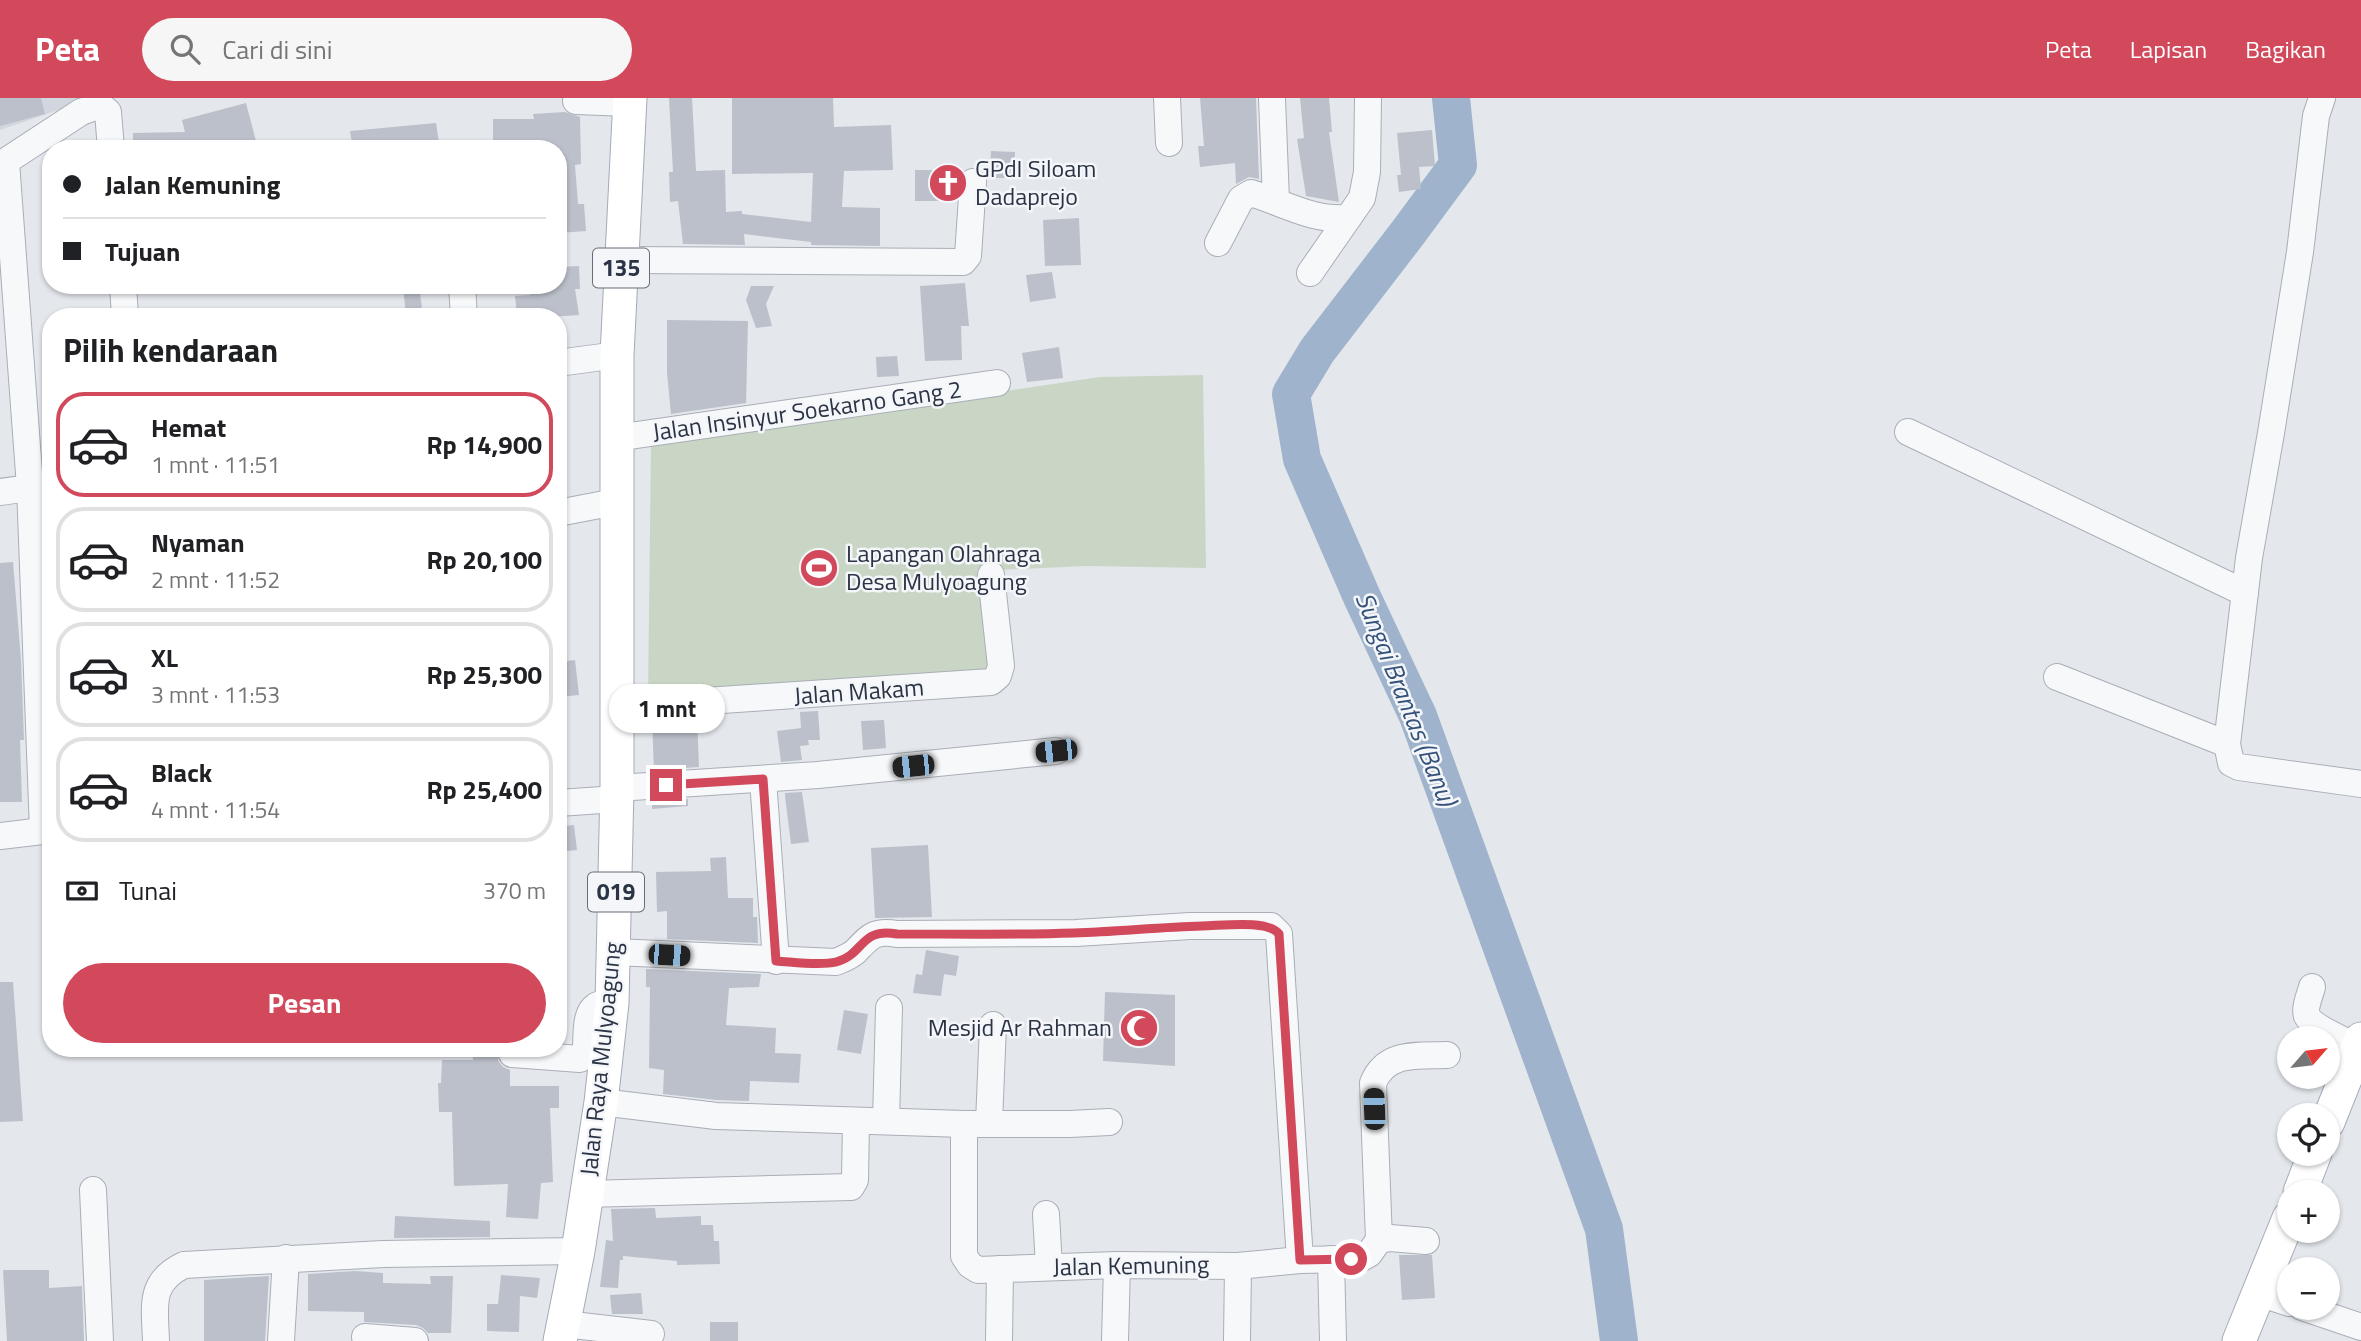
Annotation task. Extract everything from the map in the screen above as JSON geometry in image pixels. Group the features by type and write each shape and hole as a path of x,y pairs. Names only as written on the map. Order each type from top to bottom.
{"main road":[{"name":"135","path":"616,438 617,355 629,100"},
{"name":"Jalan Raya Mulyoagung","path":"562,1332 578,1251 601,1102 612,1003 617,793 616,438"},
{"path":"2335,1103 2359,1043"},
{"path":"2239,1341 2274,1298 2284,1243"}],"street":[{"path":"1167,98 1169,143"},
{"path":"1272,98 1276,201"},
{"path":"1310,273 1362,198 1367,173 1368,98"},
{"path":"2322,98 2316,116 2300,252 2245,593 2227,744 2231,763 2239,767 2361,784"},
{"path":"576,100 629,100"},
{"path":"42,536 41,486 3,163 81,112 100,106 108,112 110,140"},
{"path":"621,260 963,262 968,256 973,182"},
{"path":"1218,243 1244,195 1251,193 1301,213 1348,218"},
{"path":"567,362 617,355"},
{"name":"Jalan Insinyur Soekarno Gang 2","path":"616,438 997,383"},
{"path":"1908,432 2245,593"},
{"path":"0,492 41,486"},
{"path":"567,511 615,502"},
{"name":"Jalan Makam","path":"616,708 991,682 998,676 1001,666 991,575"},
{"path":"2057,677 2227,744"},
{"path":"567,801 617,793 1056,751"},
{"path":"763,779 776,961"},
{"path":"0,836 42,832"},
{"path":"615,952 836,962 855,953 867,938 886,932 1076,933 1191,926 1271,926 1279,934 1300,1260"},
{"path":"2312,987 2307,1009 2309,1019 2316,1025 2359,1043"},
{"path":"553,1057 580,1059 585,1055 590,1013 596,1006 612,1003"},
{"path":"886,1121 889,1008"},
{"name":"Jalan Kemuning","path":"993,1025 976,1124 964,1255 970,1265 978,1270 1117,1265 1238,1266 1300,1260 1360,1259 1369,1254 1379,1240"},
{"path":"1426,1241 1390,1238 1379,1240 1373,1083 1377,1072 1395,1059 1447,1055"},
{"path":"601,1102 716,1116 976,1124 1109,1122"},
{"path":"586,1194 851,1187 855,1180 856,1121"},
{"path":"93,1190 100,1341"},
{"path":"1046,1214 1049,1267"},
{"path":"156,1341 156,1292 163,1278 184,1265 286,1258 578,1251"},
{"path":"281,1341 286,1258"},
{"path":"1331,1259 1333,1341"},
{"path":"1115,1341 1117,1265"},
{"path":"1237,1341 1238,1266"},
{"path":"999,1341 1000,1269"},
{"path":"2340,1320 2361,1327"},
{"path":"562,1332 652,1334"},
{"path":"365,1338 415,1341"}],"shaded area":[{"path":"0,98 93,98 0,130"}],"green space":[{"path":"1203,375 1206,568 1087,566 997,570 996,560 987,568 993,669 648,700 651,444 1100,377"}],"building":[{"path":"0,98 41,98 45,114 0,126"},
{"path":"669,98 692,98 696,171 725,170 726,212 742,211 742,214 811,222 813,173 732,174 732,98 833,98 834,127 891,125 893,170 844,171 842,207 880,208 880,246 811,245 811,242 744,234 745,245 683,244 678,201 670,202 669,172 673,172"},
{"path":"1200,98 1256,98 1259,179 1249,177 1236,184 1235,163 1200,167 1198,146 1204,146"},
{"path":"1300,98 1329,98 1332,132 1329,132 1339,202 1306,196 1297,139 1304,138"},
{"path":"246,103 256,140 133,140 133,133 185,132 182,120"},
{"path":"565,112 580,117 581,164 575,165 578,204 584,204 586,231 567,232 567,140 493,140 493,119 534,119 533,114"},
{"path":"436,123 439,140 352,140 350,131"},
{"path":"1432,130 1435,166 1419,167 1421,189 1399,192 1397,175 1401,175 1397,133"},
{"path":"991,151 1015,152 1014,178 990,178"},
{"path":"915,170 963,170 957,180 956,201 915,201"},
{"path":"1079,218 1081,265 1045,266 1043,220"},
{"path":"579,266 580,289 575,289 579,315 567,316 567,308 516,308 515,296 567,294 567,267"},
{"path":"1052,272 1056,298 1030,302 1026,275"},
{"path":"965,283 969,326 961,326 962,360 925,361 920,286"},
{"path":"751,286 774,286 766,304 772,326 756,328 746,300"},
{"path":"404,294 420,294 422,308 405,308"},
{"path":"667,320 748,321 746,403 671,414 667,373"},
{"path":"1059,347 1063,378 1027,382 1022,353"},
{"path":"897,356 899,376 877,377 876,357"},
{"path":"13,562 24,740 20,740 22,802 0,802 0,563"},
{"path":"575,660 579,695 567,696 567,661"},
{"path":"818,711 820,740 808,740 809,745 800,746 802,760 781,762 777,731 801,728 800,712"},
{"path":"697,717 699,767 654,770 652,720"},
{"path":"884,720 886,748 863,750 861,721"},
{"path":"802,792 809,842 791,844 785,793"},
{"path":"688,799 688,806 652,809 652,802"},
{"path":"574,825 577,850 567,851 567,826"},
{"path":"928,845 932,917 875,918 871,848"},
{"path":"726,857 728,898 753,898 758,943 667,939 667,911 657,912 656,872 711,871 710,858"},
{"path":"926,950 959,956 956,976 944,974 941,996 913,993 916,974 922,975"},
{"path":"646,969 761,974 759,987 729,988 726,1025 776,1028 775,1053 801,1054 799,1083 750,1081 749,1101 663,1094 664,1070 649,1068 650,987 646,987"},
{"path":"0,982 13,982 23,1121 0,1122"},
{"name":"Mesjid Ar Rahman","path":"1105,992 1175,995 1175,1066 1103,1061"},
{"path":"844,1010 868,1014 861,1054 837,1050"},
{"path":"473,1057 498,1057 503,1067 510,1070 510,1086 559,1086 559,1108 550,1108 553,1182 541,1183 538,1219 506,1217 508,1184 454,1186 452,1112 439,1112 438,1083 441,1083 442,1060 473,1060"},
{"path":"655,1208 656,1218 701,1216 701,1225 713,1225 714,1241 719,1241 720,1264 677,1265 677,1261 623,1256 623,1260 620,1260 618,1288 600,1287 606,1240 613,1241 611,1209"},
{"path":"395,1216 490,1221 490,1237 394,1238"},
{"path":"1399,1255 1432,1255 1435,1298 1402,1300"},
{"path":"3,1270 49,1270 49,1288 82,1286 84,1341 7,1341"},
{"path":"355,1271 383,1273 383,1283 431,1284 430,1276 453,1276 451,1333 428,1333 416,1325 364,1322 364,1312 308,1311 308,1274"},
{"path":"501,1275 540,1278 537,1298 520,1296 519,1332 487,1331 487,1304 498,1304"},
{"path":"269,1276 265,1341 204,1341 204,1280"},
{"path":"641,1293 643,1314 612,1314 610,1295"},
{"path":"710,1322 738,1322 738,1341 710,1341"}],"waterway":[{"name":"Sungai Brantas (Banu)","path":"1451,98 1458,165 1317,351 1291,394 1302,459 1418,716 1604,1229 1619,1341"}],"place":[{"name":"GPdI Siloam Dadaprejo","path":"948,183"},
{"name":"Lapangan Olahraga Desa Mulyoagung","path":"819,568"},
{"name":"Mesjid Ar Rahman","path":"1139,1028"}],"route":[{"path":"666,785 763,779 776,961 836,962 855,953 867,938 886,932 1076,933 1257,925 1276,929 1279,934 1300,1260 1351,1259"}]}
